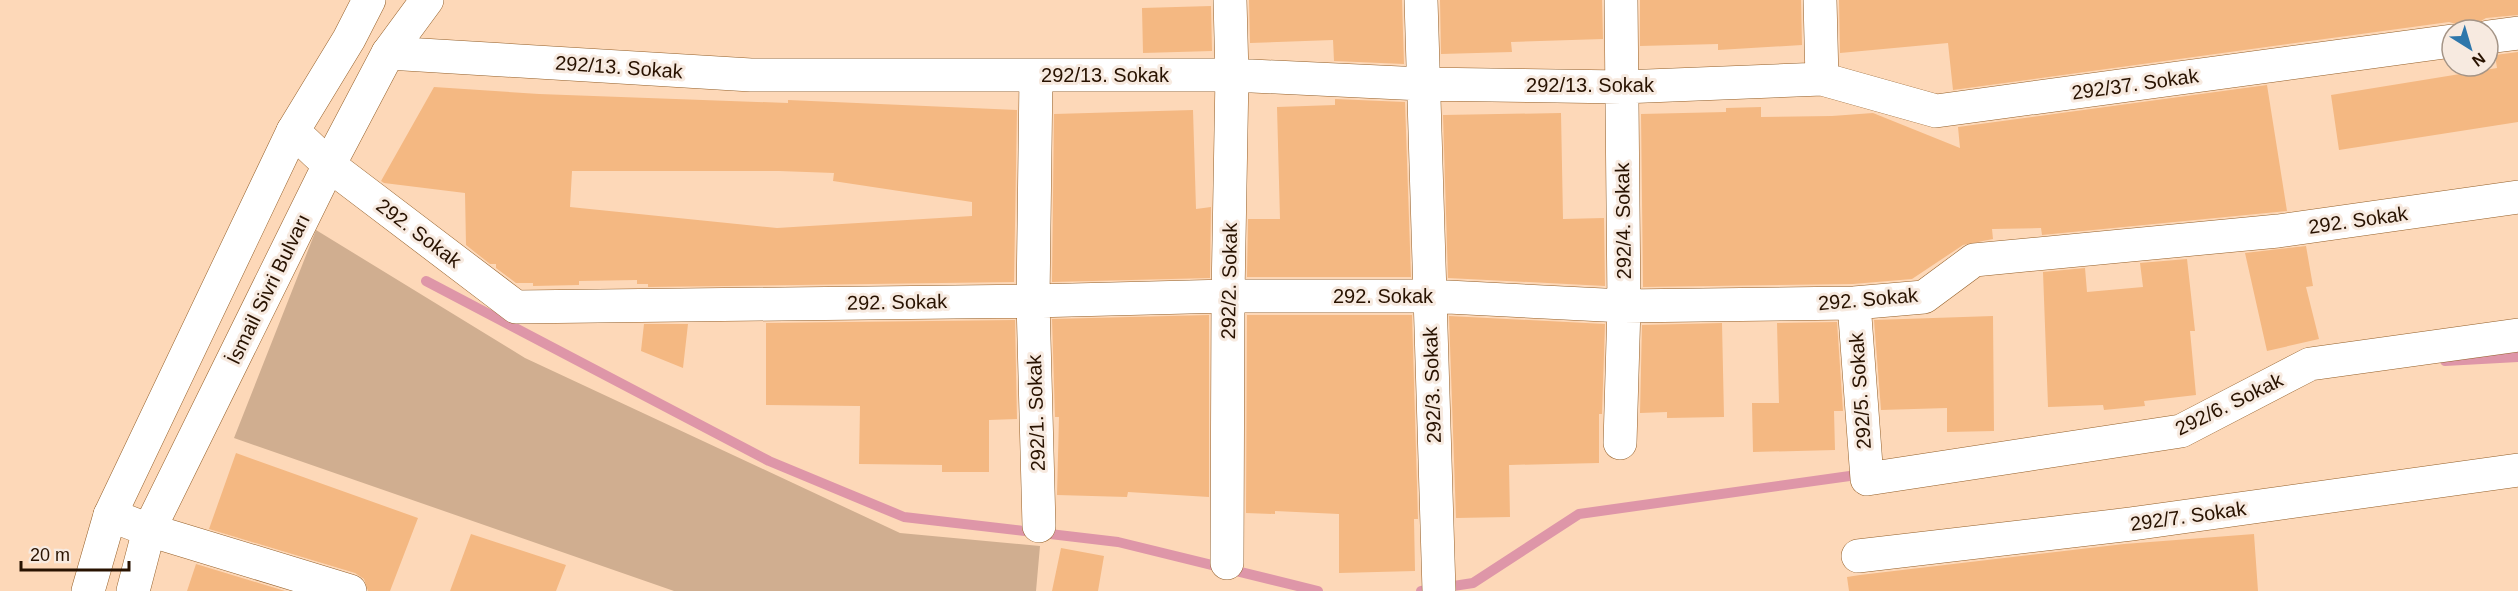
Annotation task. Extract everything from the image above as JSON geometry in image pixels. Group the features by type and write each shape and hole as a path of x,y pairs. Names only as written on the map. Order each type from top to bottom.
{"street":[{"path":"88,591 110,514 294,131 349,39 369,0"},
{"name":"İsmail Sivri Bulvarı","path":"133,591 149,530 329,165 388,53 428,0"},
{"name":"292/2. Sokak","path":"1227,563 1232,75 1230,0"},
{"name":"292/3. Sokak","path":"1421,0 1428,296 1439,591"},
{"name":"292/4. Sokak","path":"1620,443 1624,306 1621,0"},
{"path":"1820,0 1822,78"},
{"path":"2500,35 2518,33"},
{"name":"292/37. Sokak","path":"1822,78 1936,111 2440,43"},
{"name":"292/13. Sokak","path":"388,53 751,75 1232,75 1422,84 1622,87 1822,78"},
{"name":"292/1. Sokak","path":"1036,75 1033,301 1039,526"},
{"name":"292. Sokak","path":"294,131 329,165 516,307 1033,301 1228,296 1428,296 1624,306 1854,303 1924,297 1974,260 2278,231 2518,197"},
{"name":"292/5. Sokak","path":"1854,303 1867,479"},
{"name":"292/6. Sokak","path":"1867,479 2181,431 2310,364 2518,335"},
{"name":"292/7. Sokak","path":"1858,556 2131,524 2518,470"},
{"path":"110,514 149,530 350,591"}],"shaded area":[{"path":"316,230 525,358 900,533 1040,546 1036,591 674,591 234,438"}],"building":[{"path":"1249,0 1402,0 1404,64 1334,61 1333,40 1250,43"},
{"path":"1440,0 1602,0 1603,39 1511,42 1512,52 1441,54"},
{"path":"1640,0 1801,0 1802,45 1718,50 1718,44 1640,46"},
{"path":"1839,0 2518,0 2518,15 2440,18 2440,23 1953,90 1948,43 1840,53"},
{"path":"1211,6 1212,51 1143,53 1142,8"},
{"path":"2518,52 2518,122 2339,150 2331,95 2440,77 2500,78 2500,54"},
{"path":"2267,85 2287,211 2042,235 2041,228 1992,229 1993,239 1963,245 1912,279 1853,284 1643,287 1641,114 1726,112 1726,108 1761,107 1761,117 1873,113 1960,148 1958,127"},
{"path":"434,87 539,94 788,103 788,100 1017,110 1014,282 648,287 648,284 637,284 637,280 579,281 579,285 533,286 533,283 516,283 496,268 496,264 490,264 466,245 465,193 381,181","holes":["572,171 834,173 833,181 972,202 972,216 777,228 570,207"]},
{"path":"1335,99 1405,102 1411,277 1247,277 1248,219 1280,219 1277,107 1335,105"},
{"path":"1193,110 1196,209 1211,207 1210,278 1052,282 1054,114"},
{"path":"1561,113 1563,219 1604,218 1605,286 1448,278 1443,115"},
{"path":"2306,246 2313,286 2306,287 2319,339 2267,351 2245,253"},
{"path":"2187,259 2195,331 2190,331 2196,395 2144,401 2145,406 2104,410 2103,405 2048,407 2043,272 2085,268 2087,292 2143,287 2140,263"},
{"path":"1209,315 1209,497 1128,492 1127,497 1057,495 1059,417 1055,417 1052,319"},
{"path":"1247,315 1412,315 1418,519 1414,519 1415,571 1339,573 1339,514 1275,511 1275,514 1246,513"},
{"path":"1449,316 1605,324 1602,414 1599,414 1599,463 1509,465 1510,517 1456,518"},
{"path":"1993,316 1994,431 1947,432 1947,408 1881,410 1874,320"},
{"path":"1015,320 1017,419 989,420 989,472 942,472 942,465 859,464 860,406 766,405 766,323"},
{"path":"1837,322 1843,411 1834,411 1835,450 1753,452 1752,403 1779,403 1777,323"},
{"path":"1722,323 1724,417 1667,418 1667,412 1640,413 1642,325"},
{"path":"644,324 688,324 683,368 641,351"},
{"path":"236,453 418,518 390,591 368,591 364,579 355,573 209,529"},
{"path":"471,534 566,565 556,591 450,591"},
{"path":"2254,534 2258,591 1849,591 1847,577 2124,544"},
{"path":"1061,548 1104,556 1098,591 1052,591"},
{"path":"196,564 285,591 187,591"}],"waterway":[{"path":"426,281 769,461 904,517 1118,542 1318,591"},
{"path":"2445,361 2518,357"},
{"path":"1421,591 1473,583 1579,514 1864,474"}]}
